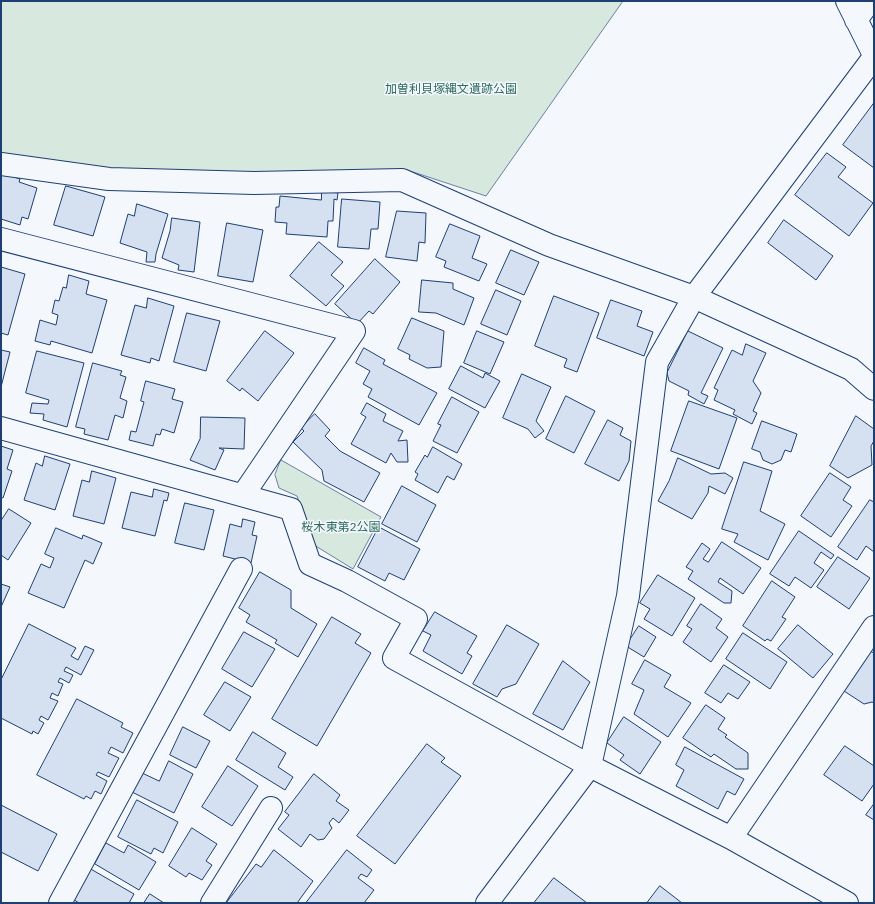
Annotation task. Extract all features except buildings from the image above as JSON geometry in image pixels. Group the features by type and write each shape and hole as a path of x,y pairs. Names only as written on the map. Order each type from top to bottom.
{"street":[{"path":"487,903 590,766 628,596 657,362 694,297 874,56 851,10 870,1"},
{"path":"1,164 108,179 254,183 402,180 549,245 694,297 851,369 874,389"},
{"path":"1,239 354,331 243,495"},
{"path":"1,428 291,509 310,564 347,581 416,619 394,658 590,766 731,838 847,903"},
{"path":"60,903 241,569"},
{"path":"731,838 874,627"},
{"path":"212,903 271,808"}],"green space":[{"name":"加曽利貝塚縄文遺跡公園","path":"1,1 623,1 486,196 407,170 262,175 124,171 1,153"},
{"name":"桜木東第2公園","path":"281,460 381,517 353,569 314,545 297,496 279,488 275,475"}]}
